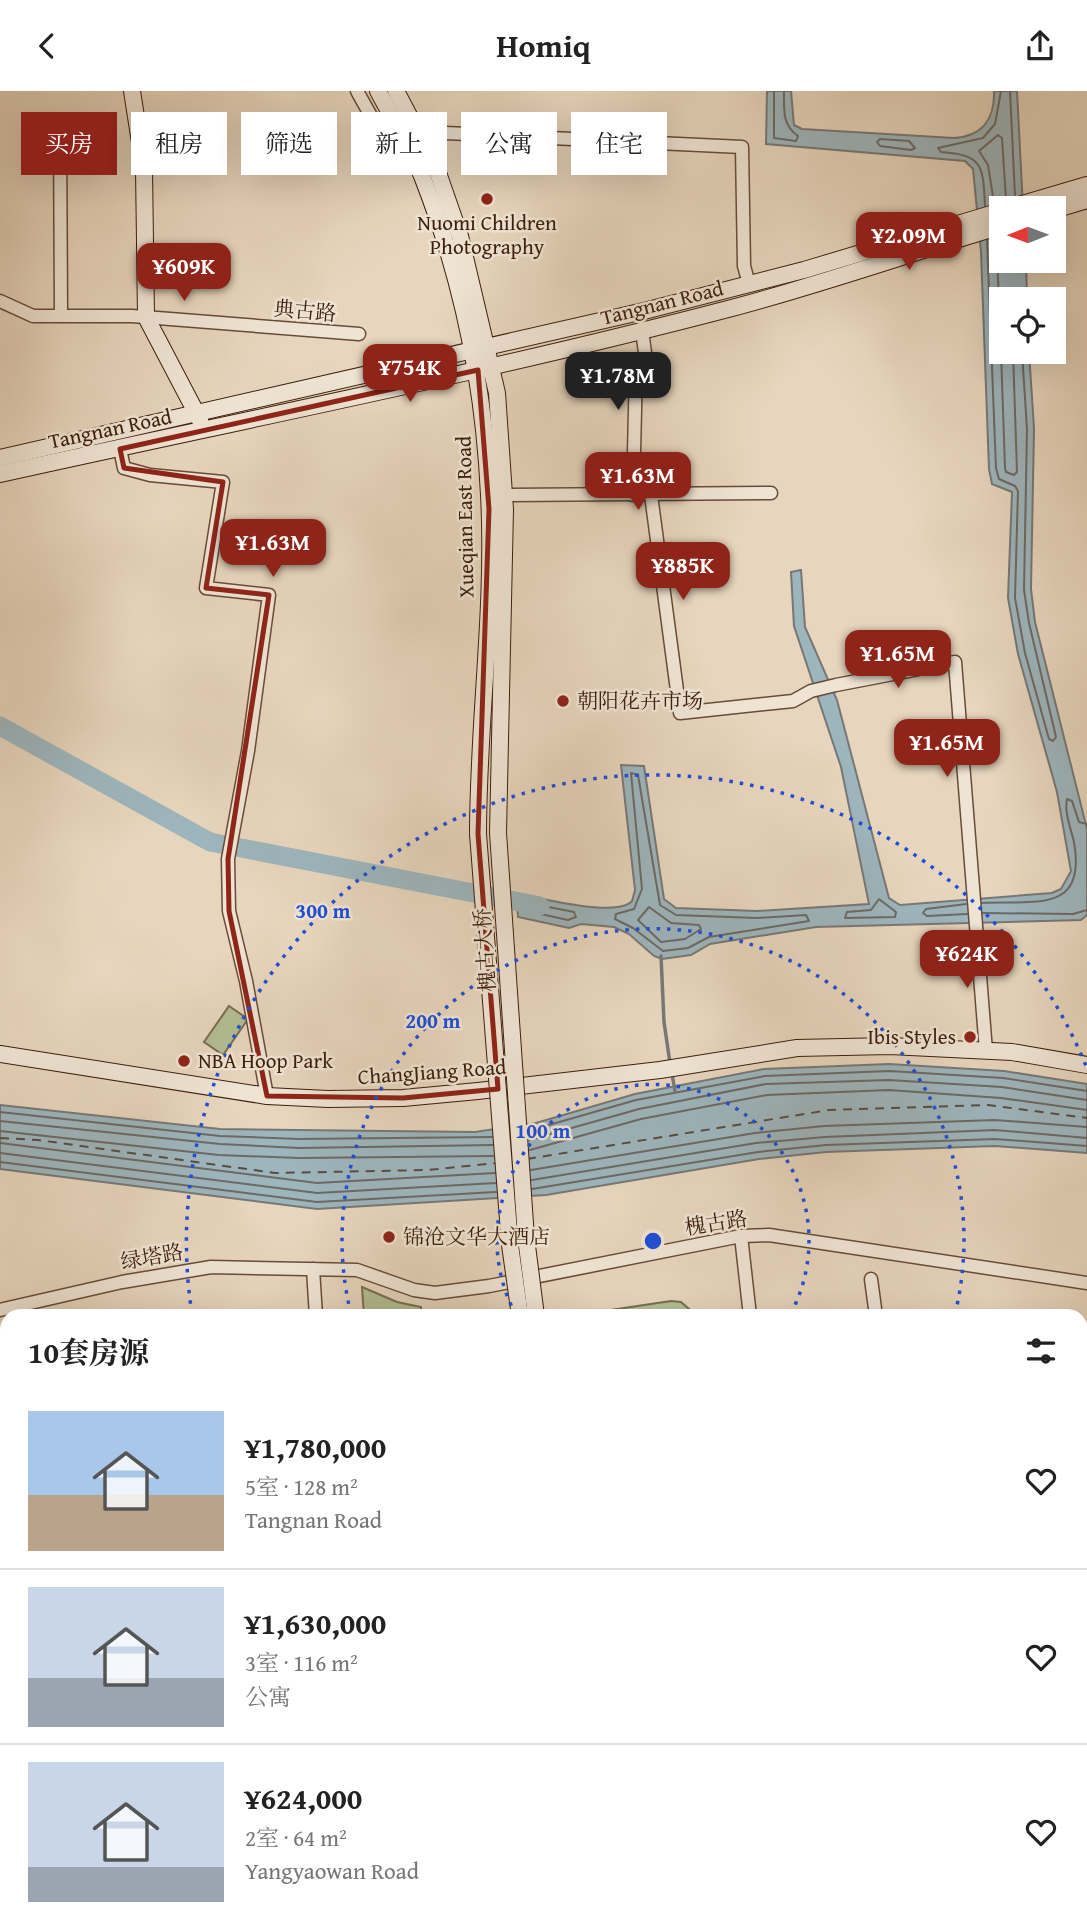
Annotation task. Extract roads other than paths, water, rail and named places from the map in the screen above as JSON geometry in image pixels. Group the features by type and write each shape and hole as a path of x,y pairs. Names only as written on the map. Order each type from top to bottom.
{"main road":[{"path":"132,91 145,168 146,317 206,430"},
{"name":"Xueqian East Road","path":"379,91 390,112"},
{"name":"Xueqian East Road","path":"396,91 408,112"},
{"name":"Xueqian East Road","path":"421,175 485,368 505,495 498,833"},
{"name":"Xueqian East Road","path":"436,175 460,236 489,348 485,368 489,509 487,662 478,773 478,834"},
{"path":"1050,196 1087,185"},
{"path":"1066,207 1087,201"},
{"name":"Tangnan Road","path":"0,474 642,331 989,215"},
{"name":"Tangnan Road","path":"0,457 489,348 750,284 805,278 989,229"},
{"name":"槐古大桥","path":"498,833 525,1225 535,1309"},
{"name":"槐古大桥","path":"478,834 510,1245 519,1309"},
{"name":"ChangJiang Road","path":"0,1054 267,1096 403,1098 660,1070 797,1048 890,1046 986,1051 1087,1065"}],"street":[{"path":"357,91 369,112"},
{"path":"447,133 742,147 744,266 750,284"},
{"path":"60,175 61,314"},
{"name":"典古路","path":"0,301 33,316 61,314 146,317 359,334"},
{"path":"633,495 636,367 647,367 642,331"},
{"path":"120,449 124,468 150,475 223,482 206,588 269,594 248,751 228,859 229,911 246,981 267,1096"},
{"path":"505,495 771,493"},
{"path":"651,495 680,713 793,701 811,691 955,662 986,1051"},
{"name":"槐古路","path":"313,1269 357,1270 414,1290 435,1293 489,1286 741,1236 769,1235 1087,1283"},
{"path":"741,1236 749,1309"},
{"name":"绿塔路","path":"4,1309 122,1282 211,1267 313,1269"},
{"path":"313,1269 316,1309"},
{"path":"871,1279 875,1309"}],"water":[{"path":"767,91 791,91 794,125 802,129 954,138 972,134 985,124 992,110 994,91 1017,91 1022,196 989,196 989,273 1026,273 1027,287 989,287 989,364 1030,364 1034,428 1031,589 1035,622 1087,829 1087,915 1081,920 816,927 710,944 691,955 662,959 654,956 629,934 614,927 581,924 569,928 518,917 516,893 595,907 624,906 632,901 635,890 621,765 644,766 664,899 676,908 757,911 869,904 841,767 794,626 791,572 801,570 805,627 837,700 889,898 900,905 1052,893 1061,889 1071,871 1057,792 1018,654 1008,598 1012,492 992,484 989,469 981,252 973,169 965,161 766,144"},
{"path":"889,1064 1004,1071 1087,1084 1087,1153 995,1146 826,1152 759,1159 546,1195 317,1209 0,1169 0,1105 220,1129 475,1132 536,1123 635,1094 764,1069"}],"waterway":[{"path":"0,726 210,842 540,906"},
{"path":"661,956 664,1022 670,1063"},
{"path":"672,1074 675,1091"}],"place":[{"name":"Nuomi Children Photography","path":"487,199"},
{"name":"朝阳花卉市场","path":"563,701"},
{"name":"Ibis Styles","path":"970,1037"},
{"name":"NBA Hoop Park","path":"184,1061"},
{"name":"锦沧文华大酒店","path":"389,1237"}]}
